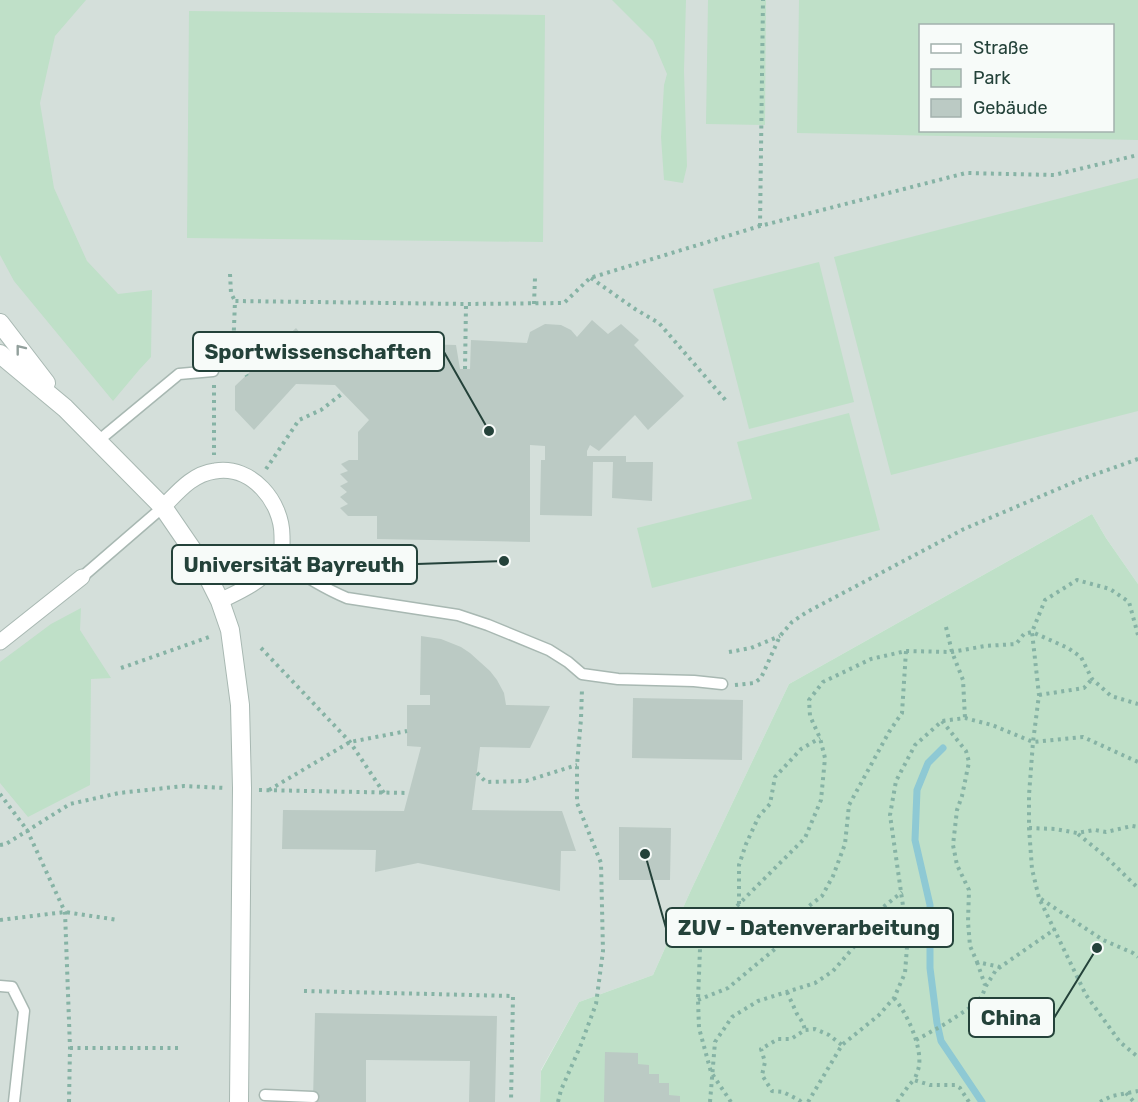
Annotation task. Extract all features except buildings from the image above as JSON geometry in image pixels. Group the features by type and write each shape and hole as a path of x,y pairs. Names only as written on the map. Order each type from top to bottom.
{"street":[{"path":"0,323 65,408"},
{"path":"0,354 65,408 163,507 200,561 220,601 230,630 240,705 242,788 239,1102"},
{"path":"163,507 191,480 214,471 227,471 242,475 257,483 267,493 280,519 282,532 280,559 255,583 220,601"},
{"path":"0,642 82,577"}],"lane":[{"path":"98,441 179,374 213,370"},
{"path":"82,577 163,507"},
{"path":"280,559 330,591 347,598 458,615 549,651 568,662 582,674 618,679 722,684"},
{"path":"0,986 12,987 24,1011 14,1102"},
{"path":"265,1095 313,1098"}],"path":[{"path":"760,226 763,0"},
{"path":"235,301 564,303 590,278 760,226 966,173 1054,175 1138,155"},
{"path":"230,274 231,293 235,301 233,353 247,376"},
{"path":"534,304 535,278"},
{"path":"590,278 659,323 728,403"},
{"path":"465,369 466,304"},
{"path":"214,471 213,370 233,353"},
{"path":"257,483 298,420 321,410 343,393"},
{"path":"722,684 754,683 761,678 780,636 792,622 807,612 964,529 1079,480 1138,459"},
{"path":"1138,635 1130,602 1110,589 1077,580 1045,600 1032,632 1039,695 1029,795 1032,868 1039,898 1086,995 1120,1042 1138,1057"},
{"path":"946,627 952,652 963,680 965,718"},
{"path":"121,668 230,630"},
{"path":"731,1102 711,1072 699,1028 700,949 718,925 805,838 821,800 825,758 820,738 810,716 808,700 824,682 871,659 906,651 952,652 985,646 1016,644 1024,634 1032,632 1068,648 1081,657 1092,679 1111,696 1138,704"},
{"path":"729,652 751,648 780,636"},
{"path":"261,648 350,742 384,793"},
{"path":"698,1000 728,988 781,944 796,916 822,896 833,876 845,844 849,805 902,713 906,651"},
{"path":"558,1102 596,1004 603,951 601,863 578,803 577,765 582,674"},
{"path":"1039,695 1084,688 1092,679"},
{"path":"808,1102 842,1045 879,1015 894,998 905,973 907,947 902,892 890,815 896,781 915,745 942,721 965,718 992,724 1033,742 1083,737 1138,762"},
{"path":"942,721 966,751 969,762 957,810 953,845 957,865 969,890 970,946 986,986"},
{"path":"268,790 350,742 407,731"},
{"path":"739,904 739,865 759,816 770,804 775,777 801,749 820,738"},
{"path":"477,773 486,782 526,781 577,765"},
{"path":"0,845 6,844 70,804 119,793 184,786 408,794"},
{"path":"0,794 27,830 65,912 70,1048 69,1102"},
{"path":"1029,828 1077,833 1095,830 1106,832 1132,826 1138,827"},
{"path":"1077,833 1138,888"},
{"path":"710,1102 715,1042 732,1017 758,1001 814,982 833,971 867,932 876,913 902,892"},
{"path":"1039,898 1103,940 1138,957"},
{"path":"0,920 65,912 118,920"},
{"path":"916,1041 974,1005 1000,967 1055,929"},
{"path":"976,962 1000,967"},
{"path":"304,991 513,996 511,1102"},
{"path":"787,992 805,1030"},
{"path":"894,998 902,1007 919,1053 919,1066 914,1080 897,1102"},
{"path":"801,1102 783,1092 772,1091 762,1075 765,1062 761,1049 778,1040 791,1039 805,1030 815,1029 829,1035 842,1045"},
{"path":"70,1048 180,1048"},
{"path":"914,1080 930,1085 955,1085 960,1088 969,1102"},
{"path":"1100,1102 1112,1096 1138,1091"},
{"path":"1125,1093 1134,1102"}],"shaded area":[{"path":"0,0 1138,0 1138,584 1092,514 789,684 653,975 579,1002 541,1070 540,1102 0,1102"}],"green space":[{"path":"0,0 86,0 55,36 40,103 54,188 87,261 118,294 152,290 151,357 113,401 14,281 0,255"},
{"path":"612,0 686,0 684,71 687,166 683,183 664,180 661,137 664,85 667,74 653,41"},
{"path":"708,0 766,0 765,125 706,124"},
{"path":"799,0 1138,0 1138,140 797,133"},
{"path":"189,11 545,15 543,242 187,238"},
{"path":"1138,178 1138,411 891,475 834,257"},
{"path":"819,262 854,402 749,429 713,289"},
{"path":"849,413 880,530 652,588 637,528 752,499 737,442"},
{"path":"1092,514 1138,584 1138,1102 540,1102 541,1071 579,1002 653,975 789,684"},
{"path":"81,608 80,630 111,678 91,679 90,785 28,817 0,783 0,662 51,624"}],"waterway":[{"path":"943,748 928,763 917,790 915,840 930,905 930,968 941,1041 982,1102"}],"place":[{"name":"Sportwissenschaften","path":"489,431"},
{"name":"Universität Bayreuth","path":"504,561"},
{"name":"ZUV - Datenverarbeitung","path":"645,854"},
{"name":"China","path":"1097,948"}]}
